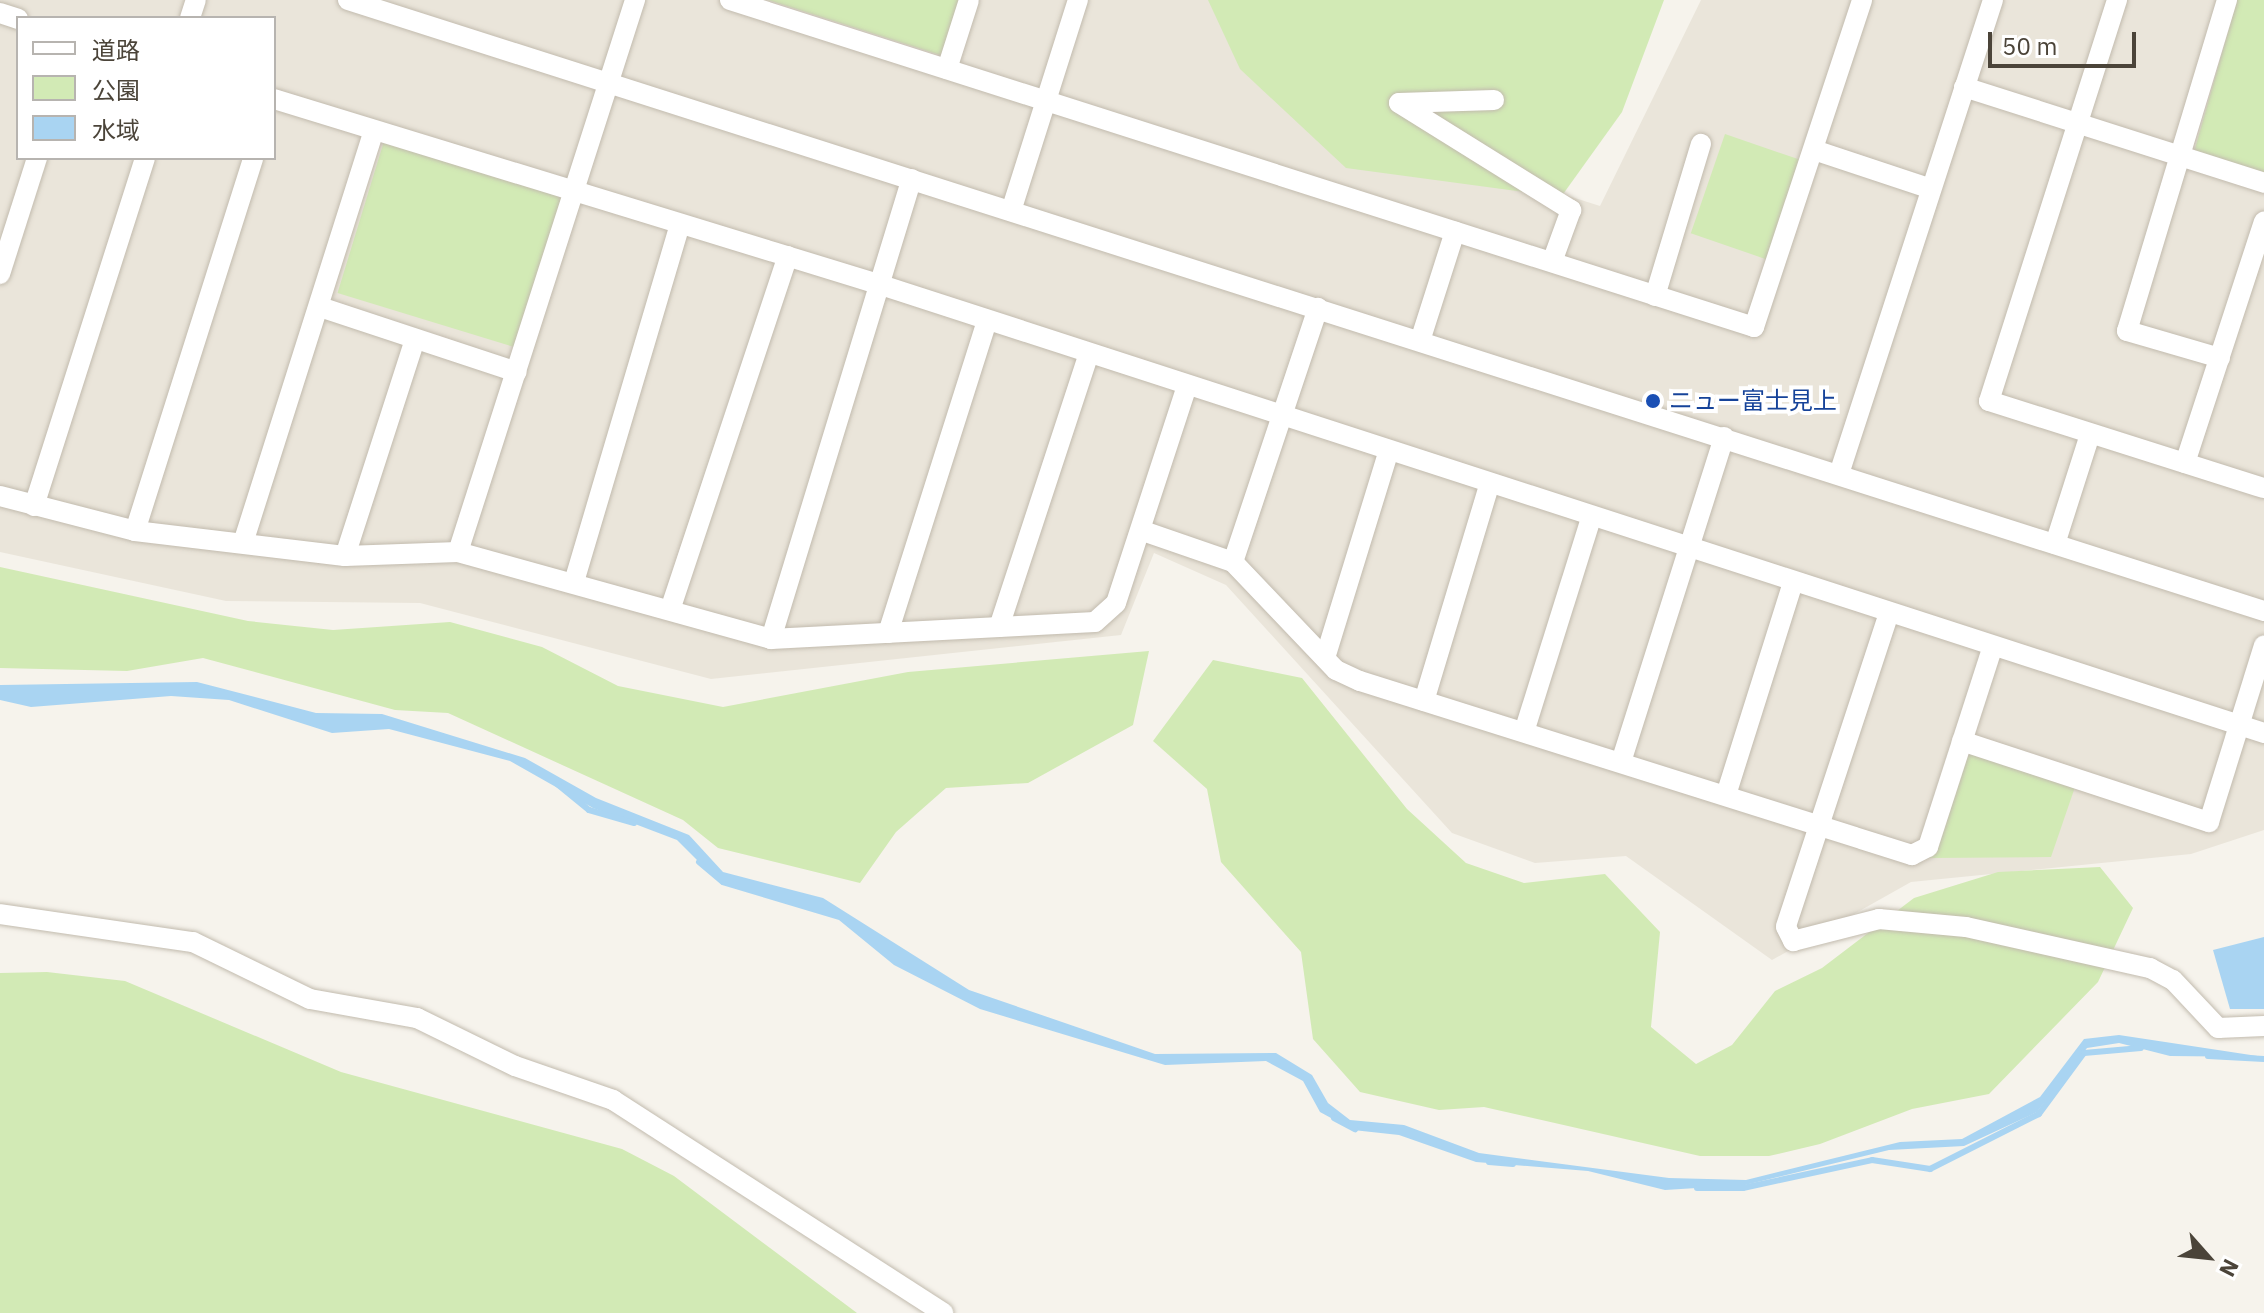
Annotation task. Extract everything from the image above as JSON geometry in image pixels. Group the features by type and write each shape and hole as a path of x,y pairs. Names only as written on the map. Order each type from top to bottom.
{"street":[{"path":"348,0 2264,611"},
{"path":"458,552 635,0"},
{"path":"730,0 758,4 947,69 1754,327 1862,0"},
{"path":"947,69 969,0"},
{"path":"1011,211 1078,0"},
{"path":"1839,474 1993,0"},
{"path":"2117,0 1989,401 2264,488"},
{"path":"2220,358 2127,331 2227,0"},
{"path":"1964,87 2264,183"},
{"path":"276,100 573,194 878,284 1186,389 2264,733"},
{"path":"1494,100 1399,103 1571,210 1552,262"},
{"path":"243,543 374,131"},
{"path":"1655,296 1701,144"},
{"path":"1814,150 1931,189"},
{"path":"0,274 36,160"},
{"path":"34,506 144,160"},
{"path":"135,531 252,160"},
{"path":"771,639 912,179"},
{"path":"2185,463 2264,222"},
{"path":"574,582 680,225"},
{"path":"1420,341 1455,231"},
{"path":"670,610 788,256"},
{"path":"320,307 517,372"},
{"path":"1233,562 1318,308"},
{"path":"888,633 987,321"},
{"path":"345,556 415,339"},
{"path":"999,627 1088,357"},
{"path":"0,496 135,531 345,556 458,552 771,639 1095,622 1116,603 1143,531 1186,389"},
{"path":"2055,544 2090,434"},
{"path":"1621,762 1724,437"},
{"path":"1325,658 1388,453"},
{"path":"1424,701 1489,486"},
{"path":"1524,732 1591,518"},
{"path":"1143,531 1233,562 1325,658 1360,681 1912,855 1928,847 1993,646"},
{"path":"1726,795 1793,582"},
{"path":"1889,613 1786,927 1793,941 1879,919 1966,927 2150,968 2173,980 2218,1028 2264,1026"},
{"path":"1962,741 2209,822 2242,726 2264,645"},
{"path":"0,914 193,942 310,999 417,1018 515,1066 613,1100 943,1313"}],"shaded area":[{"path":"0,0 1236,0 1316,115 1600,206 1701,0 2264,0 2264,830 2191,854 1911,882 1772,960 1626,856 1535,863 1452,833 1226,585 1154,553 1121,635 711,679 420,603 226,601 0,552"}],"green space":[{"path":"768,0 961,0 943,56"},
{"path":"1208,0 1664,0 1622,112 1561,197 1346,168 1240,69"},
{"path":"2237,0 2264,0 2264,175 2194,152"},
{"path":"1725,134 1802,160 1767,260 1691,233"},
{"path":"384,141 566,197 519,349 338,293"},
{"path":"0,567 248,621 333,630 450,622 542,647 618,686 723,707 908,672 1149,651 1133,725 1028,783 946,788 896,832 860,883 718,848 683,820 448,713 395,710 203,658 127,671 0,668"},
{"path":"1213,660 1302,678 1407,809 1466,863 1524,883 1605,874 1660,932 1651,1027 1696,1064 1732,1045 1775,991 1822,968 1914,898 1998,872 2100,867 2133,908 2098,982 1989,1094 1912,1109 1820,1144 1769,1156 1700,1156 1484,1107 1439,1110 1360,1092 1313,1039 1301,952 1221,862 1207,789 1153,741"},
{"path":"1968,752 2075,787 2051,857 1929,858"},
{"path":"47,972 125,981 341,1072 622,1149 674,1176 857,1313 0,1313 0,973"}],"water":[{"path":"197,682 316,713 382,714 525,758 596,798 689,835 723,872 823,898 969,990 1155,1054 1276,1053 1312,1075 1328,1103 1350,1120 1404,1125 1479,1153 1669,1178 1746,1180 1900,1142 1962,1139 2040,1097 2084,1039 2119,1035 2264,1057 2170,1056 2119,1043 2087,1048 2037,1112 1964,1146 1889,1150 1745,1185 1665,1190 1588,1171 1476,1162 1399,1135 1353,1130 1320,1112 1303,1081 1266,1061 1165,1065 980,1009 894,965 839,920 722,885 677,840 593,808 510,761 389,729 332,733 229,700 171,696 31,707 0,700 0,685"},
{"path":"2264,937 2264,1009 2230,1009 2213,950"}],"waterway":[{"path":"557,784 589,810 634,823"},
{"path":"699,862 723,882"},
{"path":"1697,1188 1743,1188 1872,1160 1930,1169 2039,1114 2084,1053 2141,1048"},
{"path":"2208,1056 2264,1059"},
{"path":"1334,1118 1355,1129"},
{"path":"1489,1162 1513,1164"}],"place":[{"name":"ニュー富士見上","path":"1653,401"}]}
